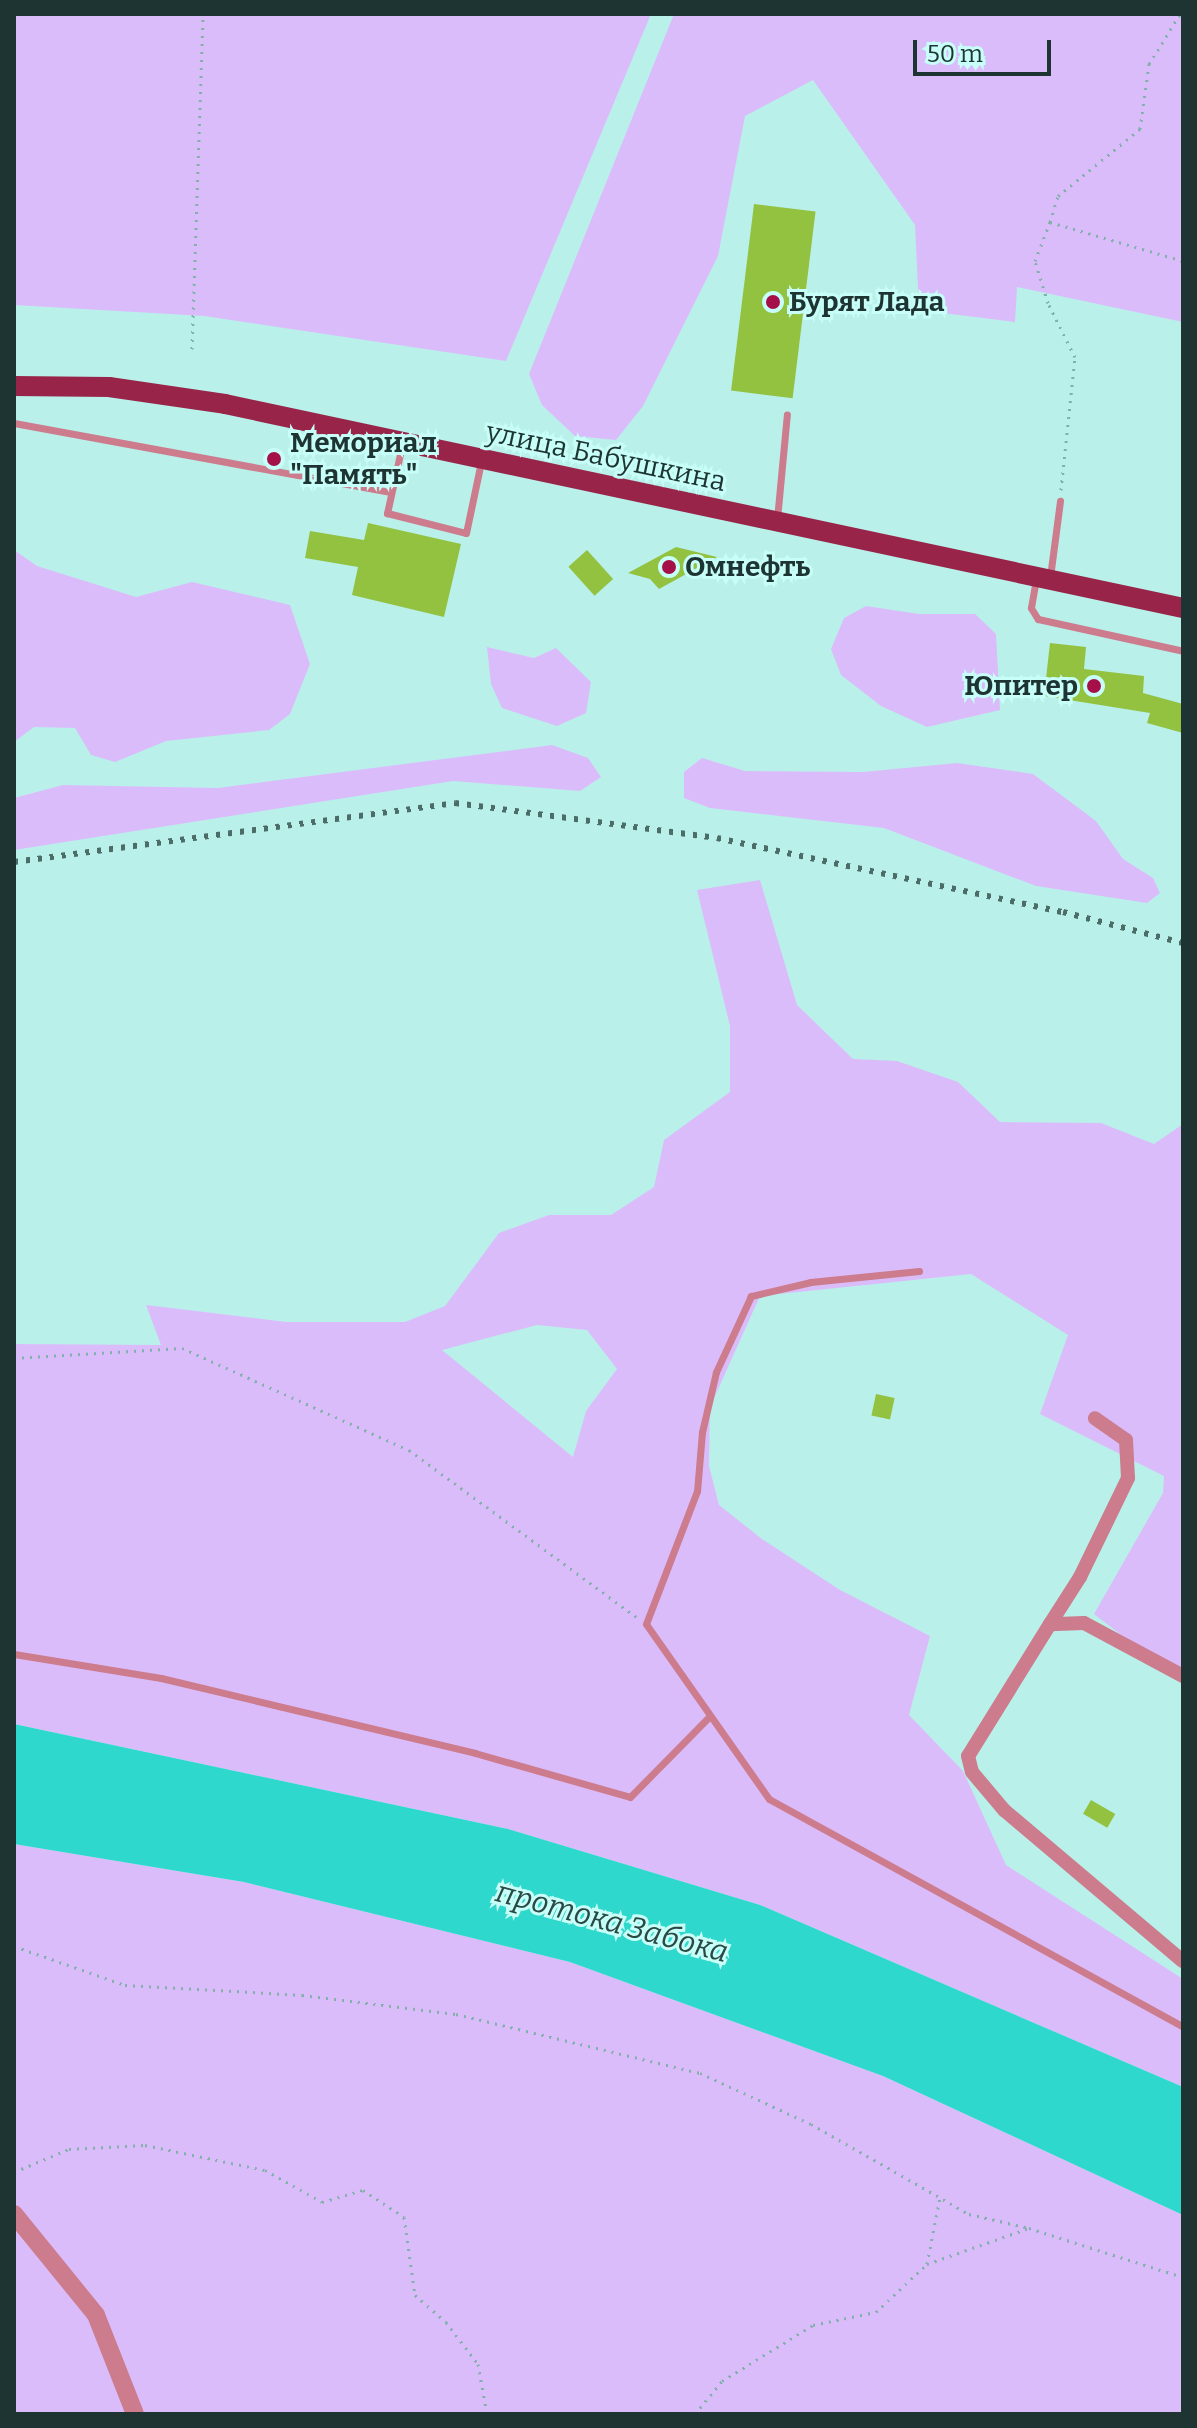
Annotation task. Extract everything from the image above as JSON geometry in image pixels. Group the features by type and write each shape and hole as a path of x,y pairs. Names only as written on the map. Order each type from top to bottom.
{"main road":[{"name":"улица Бабушкина","path":"14,386 143,390 1183,608"}],"street":[{"path":"1095,1418 1126,1440 1128,1478 1080,1577 968,1756 972,1772 1069,1868 1183,1961"},
{"path":"1050,1624 1084,1623 1183,1676"},
{"path":"14,2214 96,2315 135,2414"}],"lane":[{"path":"777,521 787,414"},
{"path":"14,423 391,492"},
{"path":"402,442 387,513 466,533 482,459"},
{"path":"1060,501 1043,578 1031,608 1038,619 1183,651"},
{"path":"919,1271 811,1282 751,1296 716,1372 702,1432 697,1491 646,1624 769,1799 1183,2027"},
{"path":"14,1654 161,1678 475,1753 630,1797 710,1716"}],"path":[{"path":"192,349 203,14"},
{"path":"1060,501 1075,357 1048,303 1035,261 1058,196 1140,129 1149,64 1180,14"},
{"path":"1050,222 1183,261"},
{"path":"14,1358 182,1348 409,1450 646,1624"},
{"path":"14,1946 125,1985 302,1995 456,2014 700,2073 811,2124 969,2214 1029,2228 1183,2277"},
{"path":"14,2172 69,2149 145,2145 265,2170 322,2202 363,2190 404,2217 415,2295 446,2322 478,2364 487,2414"},
{"path":"927,2264 940,2196"},
{"path":"695,2414 722,2381 813,2325 876,2312 927,2264 1029,2228"}],"shaded area":[{"path":"14,14 651,14 506,361 204,316 14,305"},
{"path":"674,14 1183,14 1183,322 1017,287 1015,322 919,310 915,225 813,80 745,116 718,256 643,406 616,440 575,436 542,405 529,374"},
{"path":"14,550 37,566 136,597 192,582 290,605 310,664 290,714 269,730 166,741 115,762 91,755 75,728 34,727 14,742"},
{"path":"866,606 919,614 975,614 996,634 1000,710 927,727 881,706 841,675 831,649 844,618"},
{"path":"487,647 534,658 556,648 591,682 586,713 557,726 502,708 491,684"},
{"path":"552,745 588,758 601,777 580,791 453,781 14,850 14,798 63,785 218,788"},
{"path":"702,758 745,771 863,772 957,763 1033,774 1096,821 1123,859 1153,878 1160,893 1147,903 1036,886 884,828 710,808 684,798 684,772"},
{"path":"760,880 797,1005 853,1059 897,1061 958,1082 1000,1122 1101,1123 1154,1144 1183,1124 1183,1683 1094,1614 1163,1493 1164,1476 1040,1414 1068,1335 971,1274 760,1296 710,1407 709,1466 719,1505 762,1539 840,1590 930,1636 909,1715 963,1771 1006,1865 1183,1979 1183,2087 760,1905 508,1829 14,1724 14,1344 161,1345 146,1305 286,1322 405,1322 445,1306 499,1233 549,1215 611,1215 654,1187 664,1140 730,1092 730,1026 697,890","holes":["537,1325 587,1330 617,1369 586,1411 573,1457 442,1350"]},
{"path":"14,1844 244,1882 570,1962 883,2076 1183,2215 1183,2414 14,2414"}],"water":[{"name":"протока Забока","path":"14,1724 508,1829 760,1905 1183,2087 1183,2215 883,2076 570,1962 244,1882 14,1844"}],"building":[{"name":"Бурят Лада","path":"754,204 816,212 793,398 731,391"},
{"path":"368,523 461,544 444,617 352,595 358,567 305,558 310,531 364,540"},
{"name":"Омнефть","path":"676,547 717,557 659,589 650,579 628,573"},
{"path":"587,550 613,579 595,596 568,567"},
{"name":"Юпитер","path":"1050,643 1086,647 1084,669 1144,676 1143,693 1183,704 1183,733 1147,723 1150,713 1044,696"},
{"path":"876,1394 895,1398 890,1419 871,1416"},
{"path":"1091,1800 1115,1814 1107,1828 1083,1814"}],"railway":[{"path":"14,862 455,803 717,838 1063,912 1183,943"}],"place":[{"name":"Бурят Лада","path":"773,302"},
{"name":"Мемориал \"Память\"","path":"274,459"},
{"name":"Омнефть","path":"669,567"},
{"name":"Юпитер","path":"1094,686"}]}
